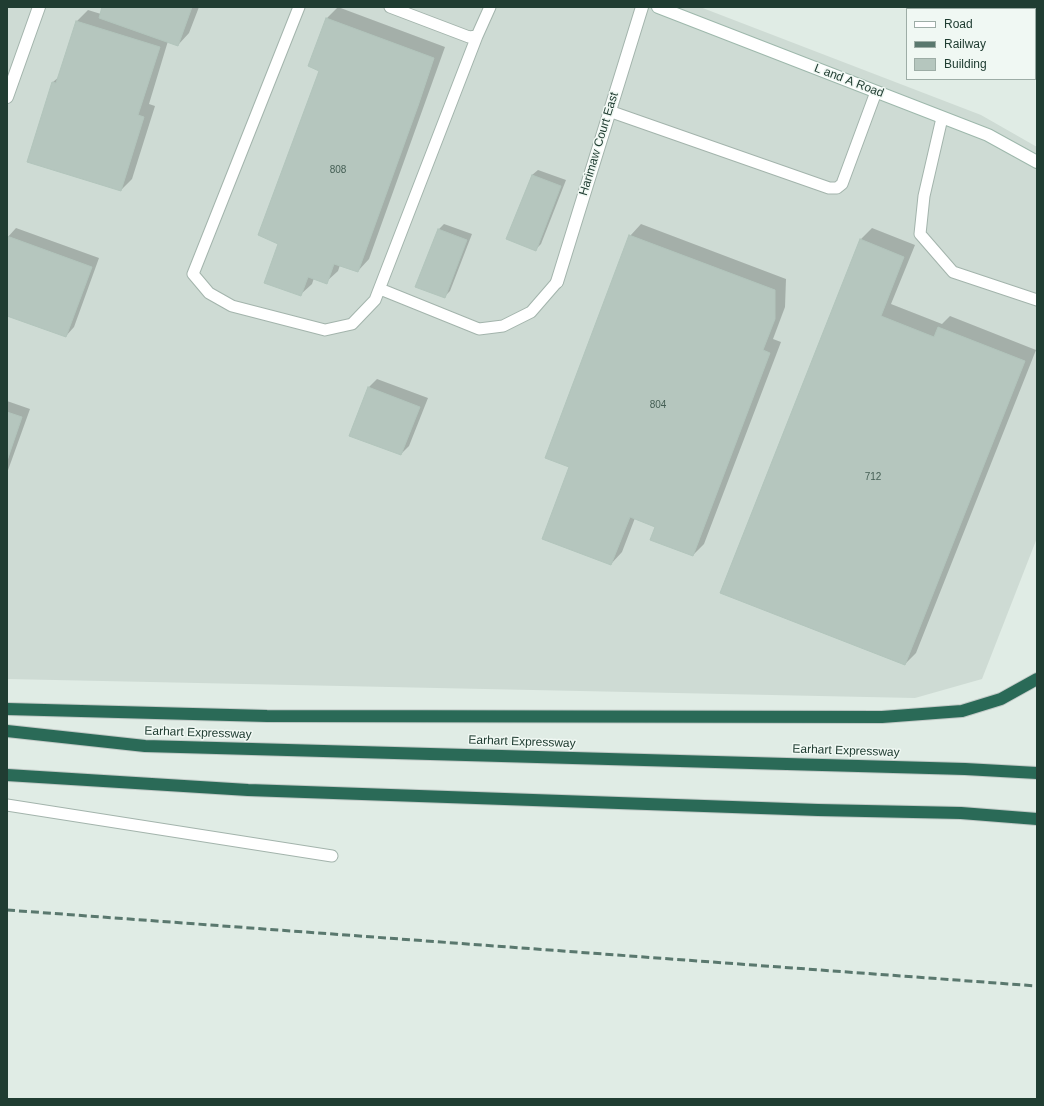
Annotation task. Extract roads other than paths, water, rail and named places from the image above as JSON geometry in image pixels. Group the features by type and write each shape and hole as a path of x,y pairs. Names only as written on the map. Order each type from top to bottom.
{"highway":[{"path":"7,709 267,716 882,717 962,711 1001,699 1037,679"},
{"name":"Earhart Expressway","path":"7,731 145,746 965,769 1037,773"},
{"path":"7,775 248,790 818,810 961,813 1037,819"}],"street":[{"path":"7,97 39,7"},
{"name":"Harimaw Court East","path":"557,282 642,7"},
{"name":"L and A Road","path":"658,7 988,135 1037,162"}],"lane":[{"path":"299,7 193,274 209,293 232,306 324,330 352,324 375,300 473,37 490,7"},
{"path":"390,7 473,37"},
{"path":"609,111 829,188 837,188 842,184 876,92"},
{"path":"942,118 924,196 920,234 953,272 1037,300"},
{"path":"380,288 478,329 503,326 531,312 557,282"},
{"path":"7,805 332,856"}],"railway":[{"path":"7,910 1037,986"}]}
